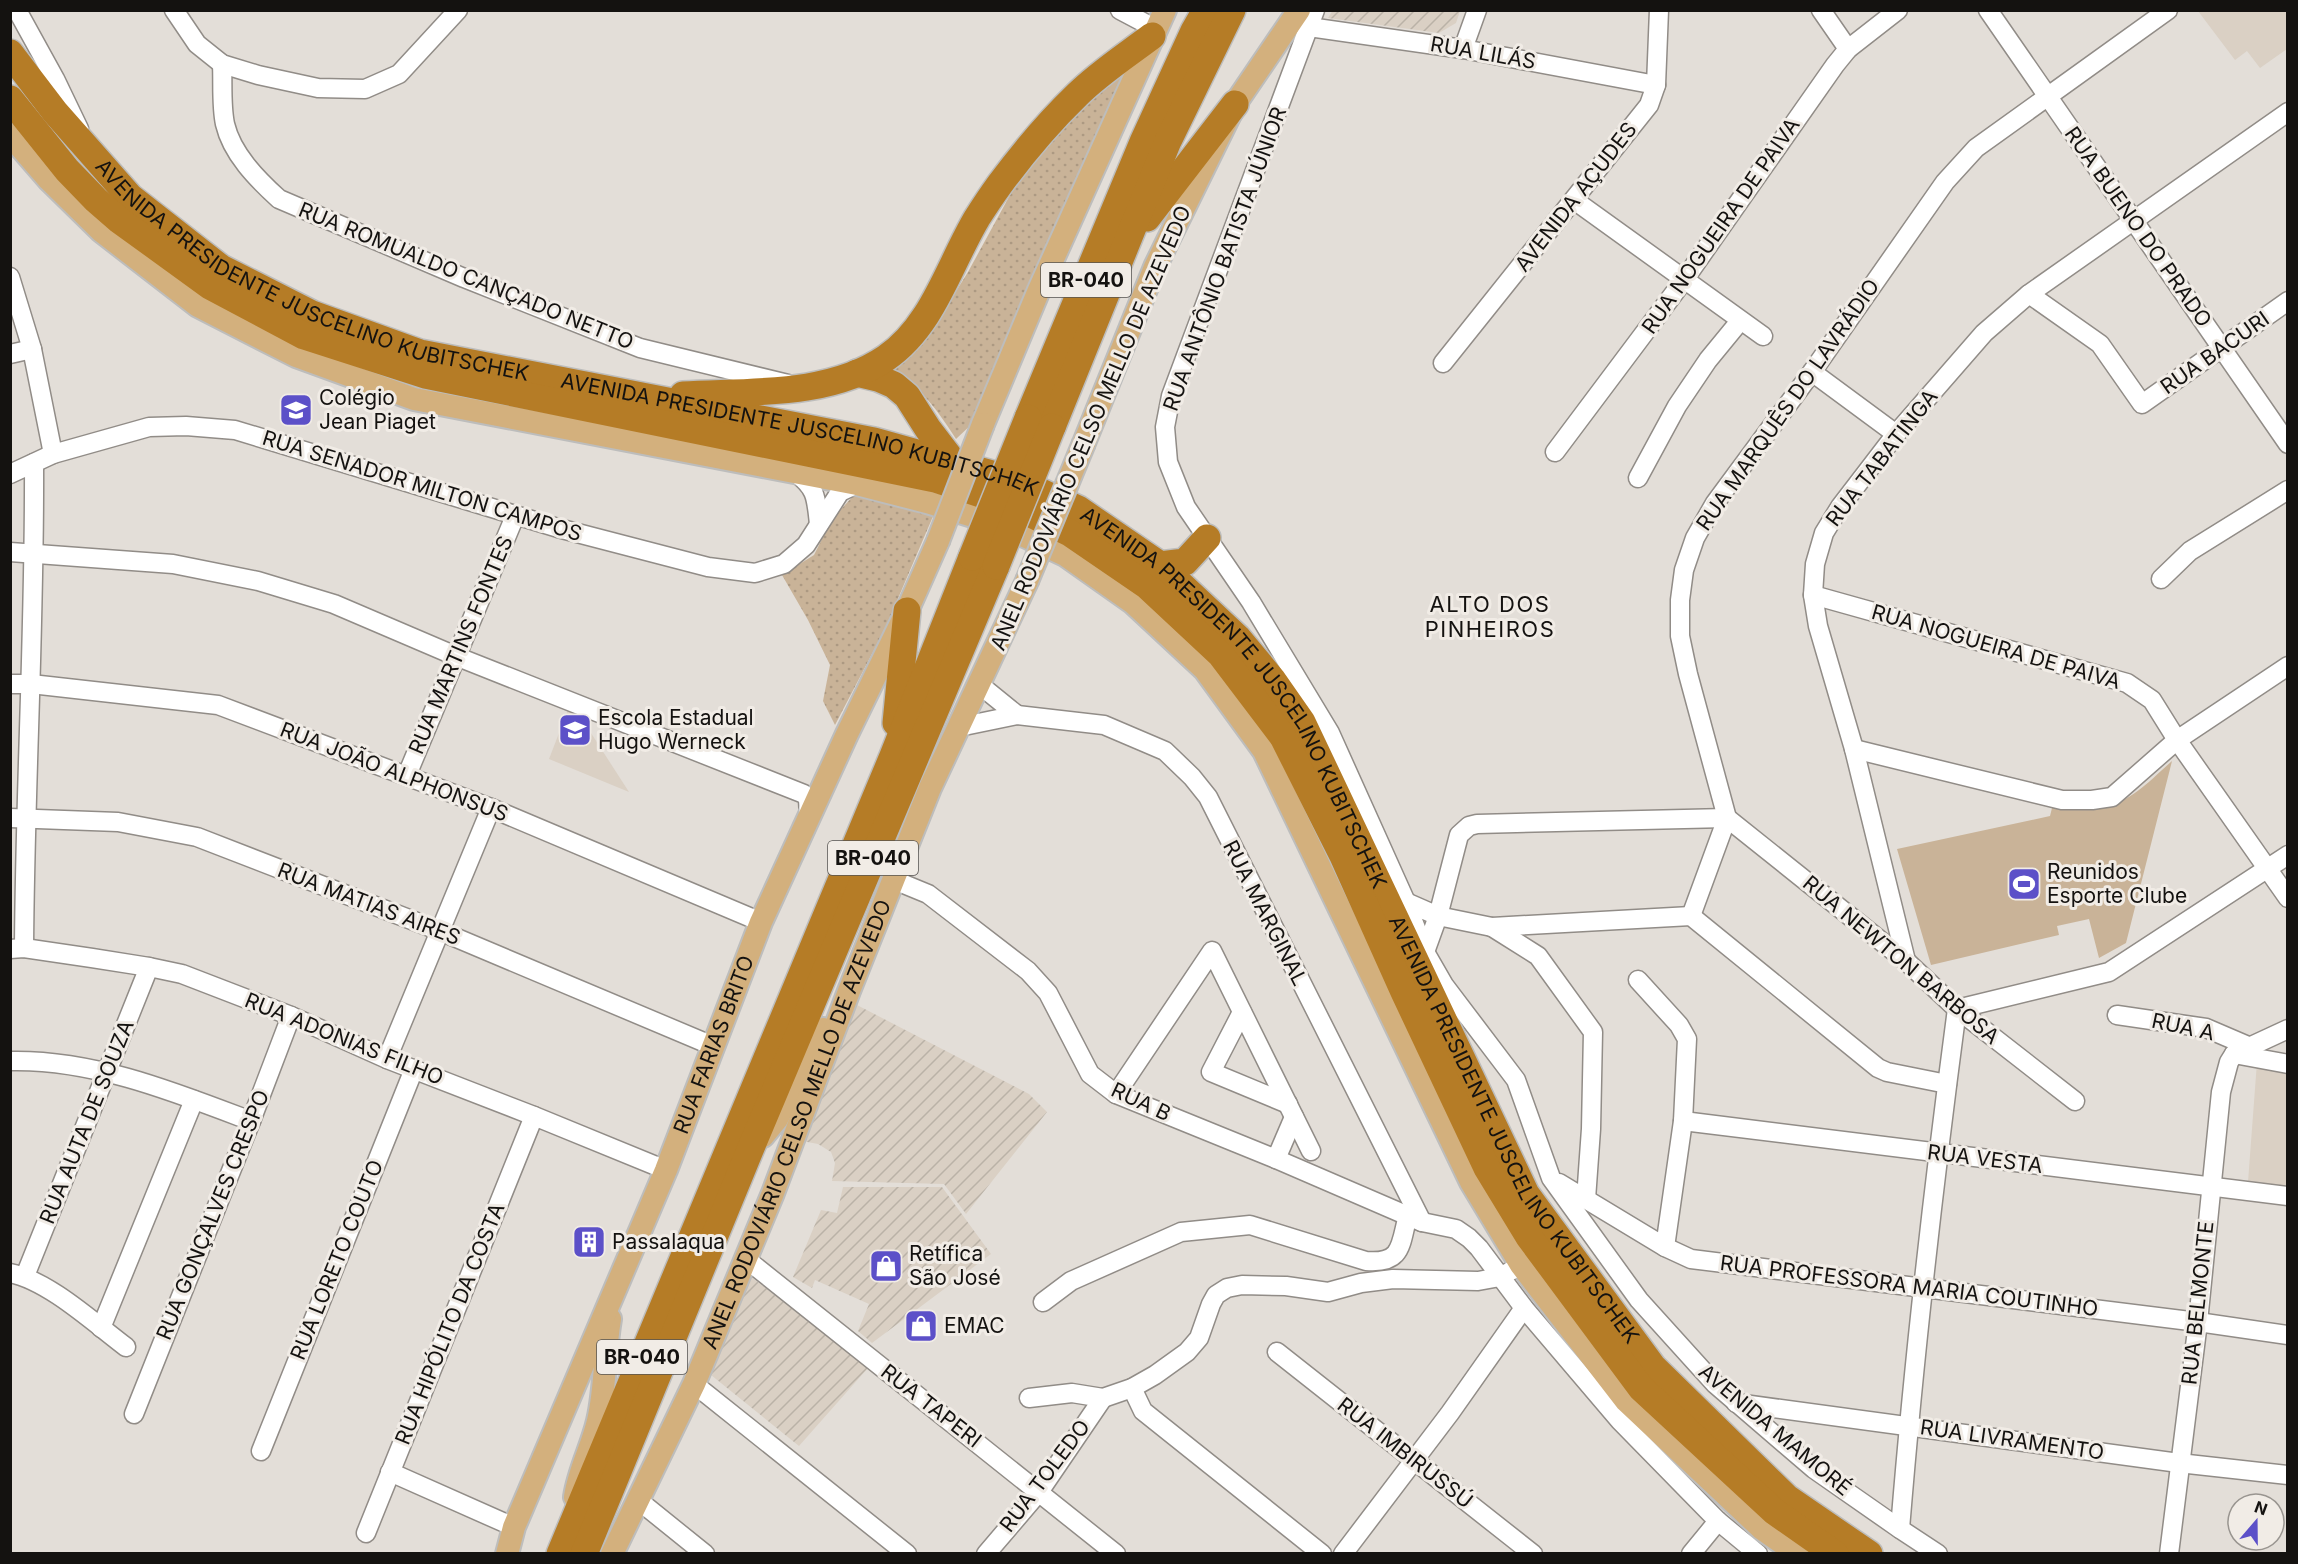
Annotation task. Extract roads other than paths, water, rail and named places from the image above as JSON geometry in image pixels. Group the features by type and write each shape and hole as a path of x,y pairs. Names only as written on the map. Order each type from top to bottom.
{"highway":[{"name":"ANEL RODOVIÁRIO CELSO MELLO DE AZEVEDO","path":"560,1554 734,1153 984,562 1040,422 1143,142 1206,10"},
{"name":"ANEL RODOVIÁRIO CELSO MELLO DE AZEVEDO","path":"1040,422 1110,281 1168,141 1232,10"},
{"path":"641,397 803,388 857,373 886,358 904,344 918,327 977,219 1000,183 1034,141 1078,94 1158,25"},
{"name":"AVENIDA PRESIDENTE JUSCELINO KUBITSCHEK","path":"10,53 55,112 130,197 221,268 312,314 420,353 854,437 1017,481 1078,509 1160,565 1238,638 1272,679 1302,722 1526,1194 1653,1367 1787,1498 1869,1554"},
{"name":"AVENIDA PRESIDENTE JUSCELINO KUBITSCHEK","path":"10,99 67,170 119,220 210,286 304,336 425,375 935,479 1008,503 1070,533 1146,585 1221,655 1283,737 1343,856 1487,1168 1529,1237 1641,1388 1774,1512 1834,1554"},
{"path":"1110,281 1150,212 1235,104"},
{"path":"857,373 894,385 907,396 954,463"},
{"path":"1160,565 1185,562 1207,538"},
{"name":"ANEL RODOVIÁRIO CELSO MELLO DE AZEVEDO","path":"585,1554 734,1153 893,756 984,562"},
{"path":"893,756 907,611"}],"main road":[{"name":"ANEL RODOVIÁRIO CELSO MELLO DE AZEVEDO","path":"612,1554 694,1384 746,1259 930,788 1028,581 1155,267 1235,104 1308,16"},
{"name":"RUA FARIAS BRITO","path":"507,1554 514,1527 666,1170 761,922 938,541 983,424 1039,290 1158,25"},
{"name":"AVENIDA PRESIDENTE JUSCELINO KUBITSCHEK","path":"10,135 49,180 101,231 198,306 296,356 414,399 856,484 927,502 999,524 1065,555 1133,603 1205,670 1264,751 1471,1182 1521,1265 1626,1401 1762,1529 1798,1554"},
{"path":"734,1153 777,1119 816,1039 849,991"},
{"path":"571,1528 578,1478 598,1423 609,1324 616,1288"}],"street":[{"path":"16,10 55,79 91,155"},
{"path":"174,10 196,44 222,64 258,75 318,88 365,89 399,74 458,10"},
{"path":"1120,10 1158,25"},
{"path":"1463,49 1477,10"},
{"name":"AVENIDA AÇUDES","path":"1443,363 1649,105 1656,85 1659,10"},
{"path":"1821,10 1848,49"},
{"name":"RUA NOGUEIRA DE PAIVA","path":"1555,453 1684,280 1848,49 1898,10"},
{"name":"RUA BUENO DO PRADO","path":"1988,10 2288,444"},
{"name":"RUA MARQUÊS DO LAVRÁDIO","path":"1727,818 1680,636 1680,600 1684,570 1695,538 1715,503 1812,372 1945,182 1976,148 2049,98 2168,10"},
{"name":"RUA LILÁS","path":"1308,16 1463,49 1656,85"},
{"name":"RUA ANTÔNIO BATISTA JÚNIOR","path":"1207,538 1186,507 1168,462 1166,427 1171,396 1308,16"},
{"name":"RUA ROMUALDO CANÇADO NETTO","path":"222,64 225,124 232,143 261,183 279,199 464,278 640,348 803,388"},
{"name":"RUA TABATINGA","path":"1906,960 1854,749 1818,626 1813,595 1815,564 1824,533 1840,507 1896,434 1984,333 2029,294 2288,112"},
{"path":"1574,200 1763,336"},
{"path":"10,277 32,349 53,454"},
{"name":"RUA BACURI","path":"2029,294 2100,344 2142,404 2288,302"},
{"path":"1638,478 1677,406 1708,360 1740,321"},
{"path":"10,354 32,349"},
{"path":"1812,372 1896,434"},
{"name":"RUA SENADOR MILTON CAMPOS","path":"10,474 53,454 149,427 186,426 235,430 515,516 708,567 755,573 784,564 806,545 840,492 856,484"},
{"path":"17,948 18,817 31,684 34,463"},
{"path":"796,474 810,484 817,501 819,524"},
{"path":"2161,579 2190,551 2288,490"},
{"name":"RUA MARTINS FONTES","path":"407,775 515,516"},
{"name":"AVENIDA MAMORÉ","path":"1207,538 1251,602 1330,733 1406,902 1425,951 1444,985 1516,1080 1551,1178 1639,1300 1715,1384 1814,1468 1938,1554"},
{"path":"10,552 173,564 258,581 334,604 458,657 804,794 808,799 809,817"},
{"name":"RUA NOGUEIRA DE PAIVA","path":"1813,595 2127,683 2152,700 2177,740 2288,898"},
{"path":"1854,749 2062,800 2112,797 2177,740 2288,666"},
{"name":"RUA JOÃO ALPHONSUS","path":"10,684 31,684 218,705 491,808 761,922"},
{"path":"980,685 1017,715"},
{"name":"RUA MARGINAL","path":"959,727 1017,715 1104,725 1165,751 1192,777 1208,797 1415,1219"},
{"path":"387,1059 491,808"},
{"name":"RUA MATIAS AIRES","path":"18,817 118,822 197,837 440,931 713,1046"},
{"path":"1425,951 1438,916 1459,835 1469,826 1477,824 1727,818 1691,916"},
{"name":"RUA NEWTON BARBOSA","path":"1727,818 1906,960 1957,1009 2075,1101"},
{"path":"1899,1529 1938,1154 1957,1009 2109,972 2288,855"},
{"name":"RUA B","path":"894,880 928,894 1028,970 1048,993 1090,1074 1116,1094 1415,1219 1456,1229 1479,1248 1524,1308 1620,1421 1718,1521 1758,1554"},
{"path":"1406,902 1438,916 1492,927 1691,916 1878,1068 1887,1072 1947,1084"},
{"path":"1492,927 1538,956 1593,1032 1591,1130 1586,1199"},
{"name":"RUA ADONIAS FILHO","path":"17,948 182,974 291,1016 387,1059 666,1170"},
{"path":"1116,1094 1212,951 1311,1151"},
{"name":"RUA AUTA DE SOUZA","path":"18,1275 107,1072 149,967"},
{"path":"1638,980 1679,1025 1687,1039 1683,1121 1665,1247"},
{"path":"1242,1012 1211,1072 1291,1111"},
{"name":"RUA A","path":"2117,1015 2206,1028 2241,1050 2288,1064"},
{"name":"RUA GONÇALVES CRESPO","path":"134,1414 291,1016"},
{"path":"2241,1050 2288,1029"},
{"name":"RUA BELMONTE","path":"2169,1554 2198,1322 2221,1092 2229,1062 2241,1050"},
{"path":"10,1061 38,1060 107,1072 251,1121"},
{"name":"RUA LORETO COUTO","path":"261,1451 414,1069"},
{"path":"101,1328 194,1100"},
{"path":"1276,1159 1291,1111"},
{"name":"RUA HIPÓLITO DA COSTA","path":"366,1533 534,1116"},
{"name":"RUA VESTA","path":"1683,1121 2288,1196"},
{"name":"RUA PROFESSORA MARIA COUTINHO","path":"1551,1178 1665,1247 1691,1259 2288,1335"},
{"path":"1043,1302 1071,1281 1181,1232 1250,1225 1366,1261 1383,1262 1394,1257 1415,1219"},
{"name":"RUA TAPERI","path":"746,1259 1116,1554"},
{"path":"1029,1398 1072,1393 1103,1398 1132,1388 1187,1352 1199,1338 1216,1295 1227,1288 1242,1285 1286,1286 1328,1292 1361,1283 1394,1279 1478,1281 1500,1277 1521,1265"},
{"path":"18,1275 74,1308 126,1347"},
{"path":"1343,1554 1414,1461 1524,1308"},
{"name":"RUA IMBIRUSSÚ","path":"1277,1352 1533,1554"},
{"path":"694,1384 907,1554"},
{"path":"1132,1388 1143,1412 1322,1554"},
{"name":"RUA TOLEDO","path":"986,1554 1039,1491 1103,1398"},
{"name":"RUA LIVRAMENTO","path":"1736,1402 2179,1463 2288,1475"},
{"path":"390,1472 514,1527"},
{"path":"638,1500 705,1554"},
{"path":"1691,1554 1718,1521"}],"place":[{"name":"Colégio Jean Piaget","path":"296,410"},
{"name":"Escola Estadual Hugo Werneck","path":"575,730"},
{"name":"Reunidos Esporte Clube","path":"2024,884"},
{"name":"Passalaqua","path":"589,1242"},
{"name":"Retífica São José","path":"886,1266"},
{"name":"EMAC","path":"921,1326"}],"district":[{"name":"ALTO DOS PINHEIROS","path":"1490,616"}]}
